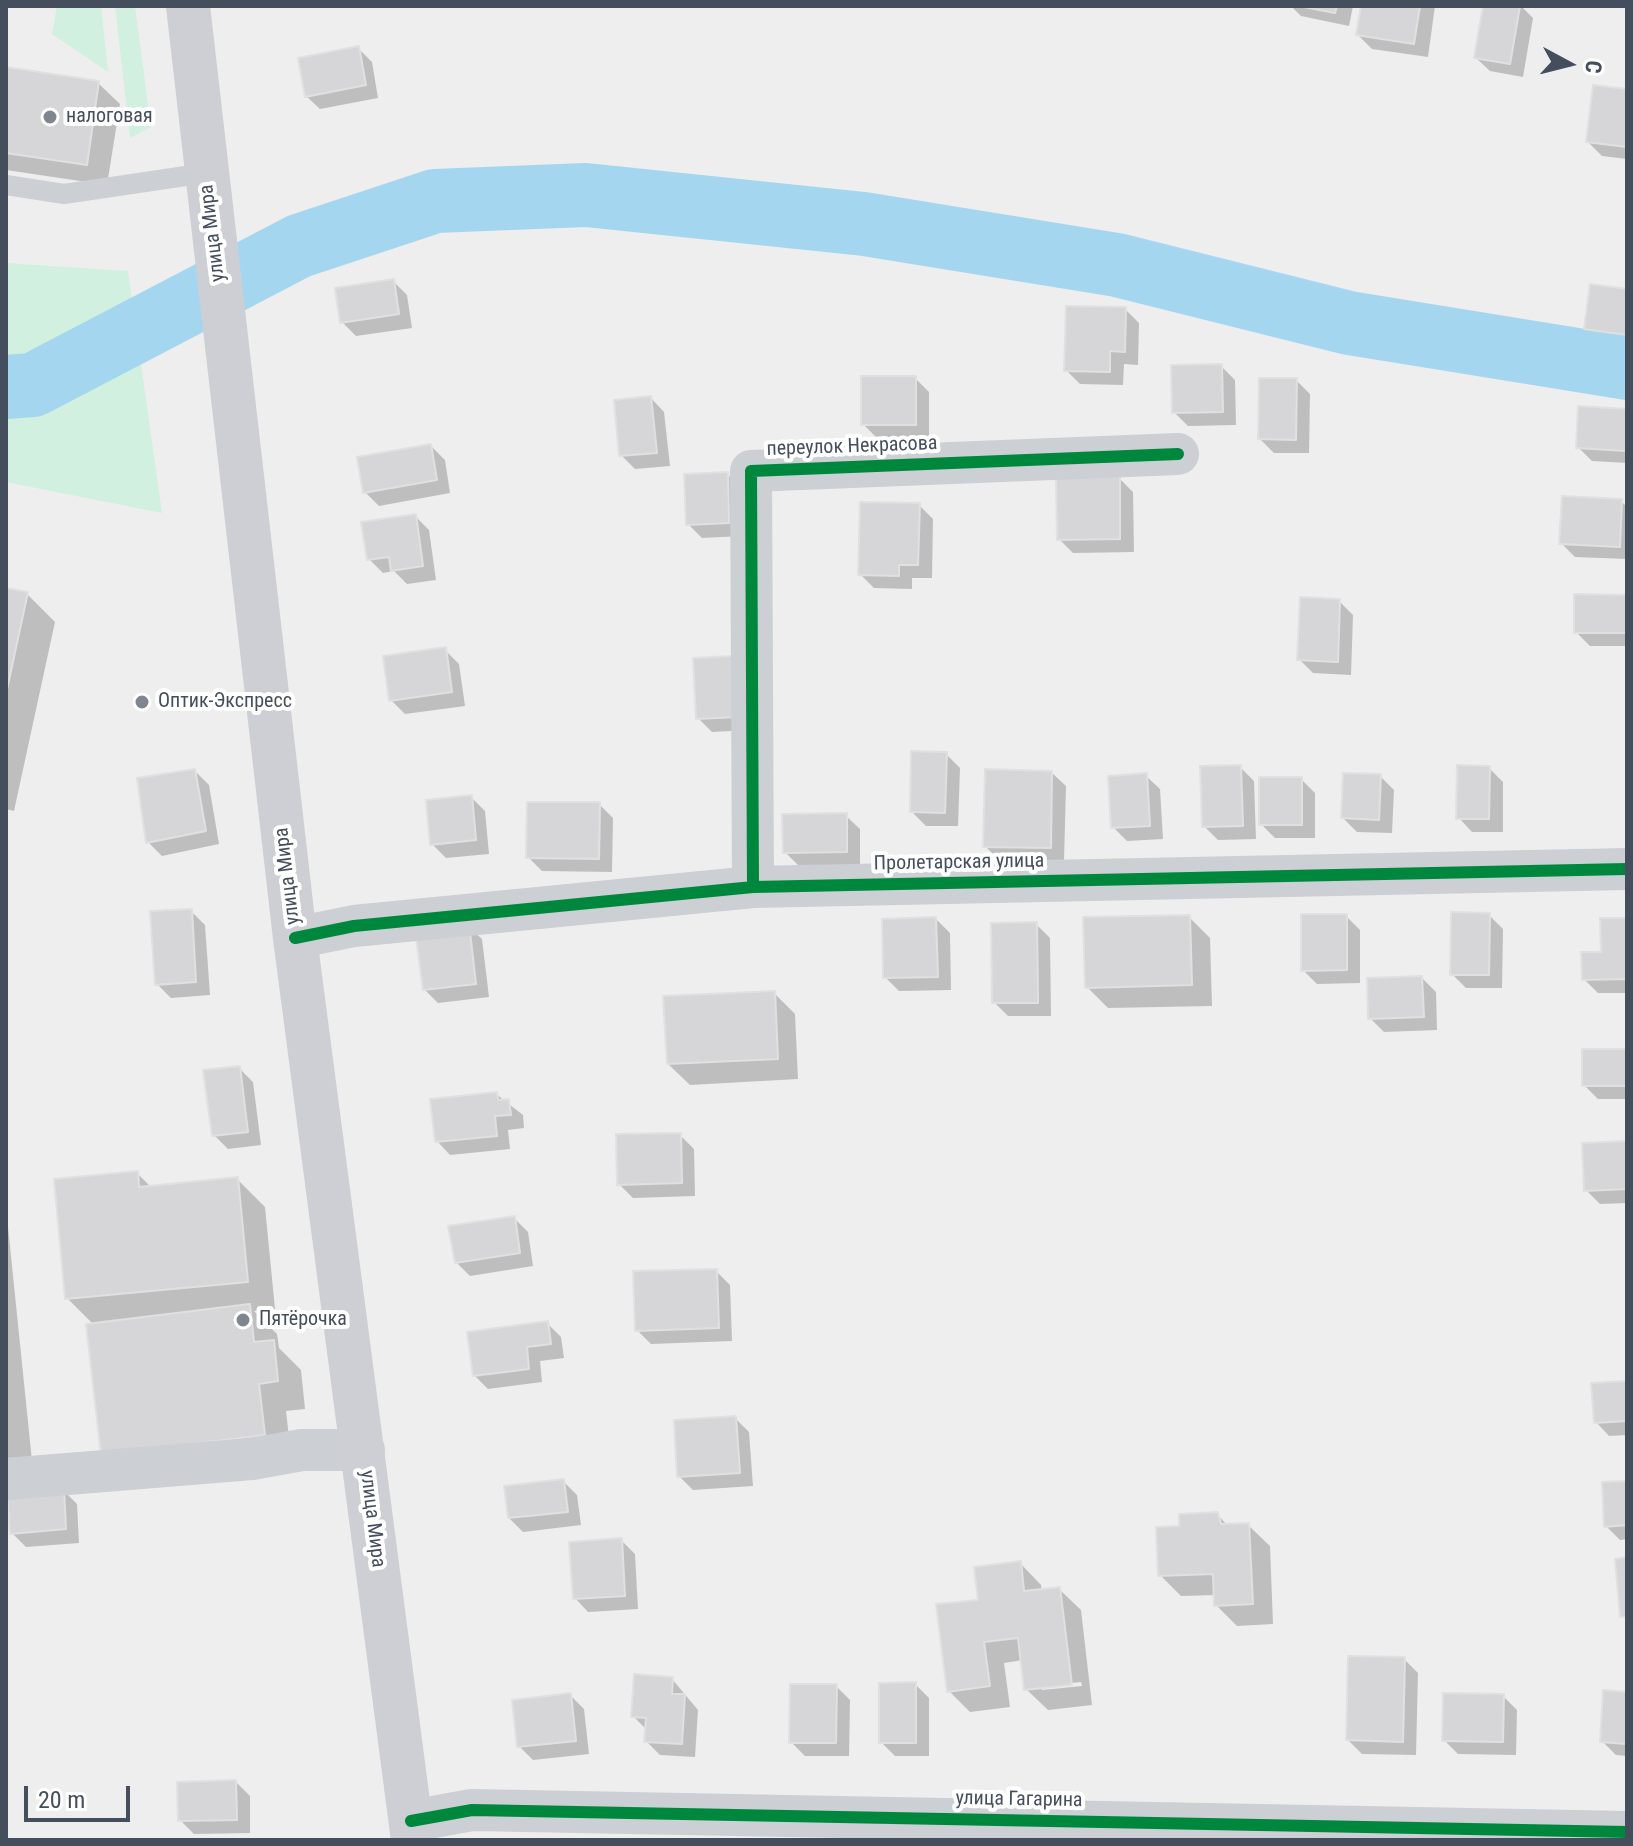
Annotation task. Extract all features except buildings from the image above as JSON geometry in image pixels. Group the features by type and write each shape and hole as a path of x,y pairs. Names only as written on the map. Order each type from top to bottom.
{"main road":[{"name":"улица Мира","path":"188,6 295,938 412,1830"}],"street":[{"name":"переулок Некрасова","path":"753,887 751,471 1178,454"},
{"name":"Пролетарская улица","path":"295,938 354,926 753,887 1627,869"},
{"path":"6,1479 252,1459 302,1450 364,1450"},
{"name":"улица Гагарина","path":"412,1830 472,1810 1627,1832"}],"lane":[{"path":"6,185 64,194 206,173"}],"green space":[{"path":"57,6 101,6 108,72 52,34"},
{"path":"115,6 135,6 151,127 130,138"},
{"path":"6,263 128,271 162,513 6,482"}],"waterway":[{"path":"6,387 33,385 299,246 435,201 586,195 864,224 1117,265 1349,323 1627,368"}],"cycle path":[{"path":"753,887 751,471 1178,454"},
{"path":"295,938 354,926 753,887 1627,869"},
{"path":"411,1821 472,1810 1627,1832"}],"place":[{"name":"налоговая","path":"50,117"},
{"name":"Оптик-Экспресс","path":"142,702"},
{"name":"Пятёрочка","path":"243,1320"}]}
